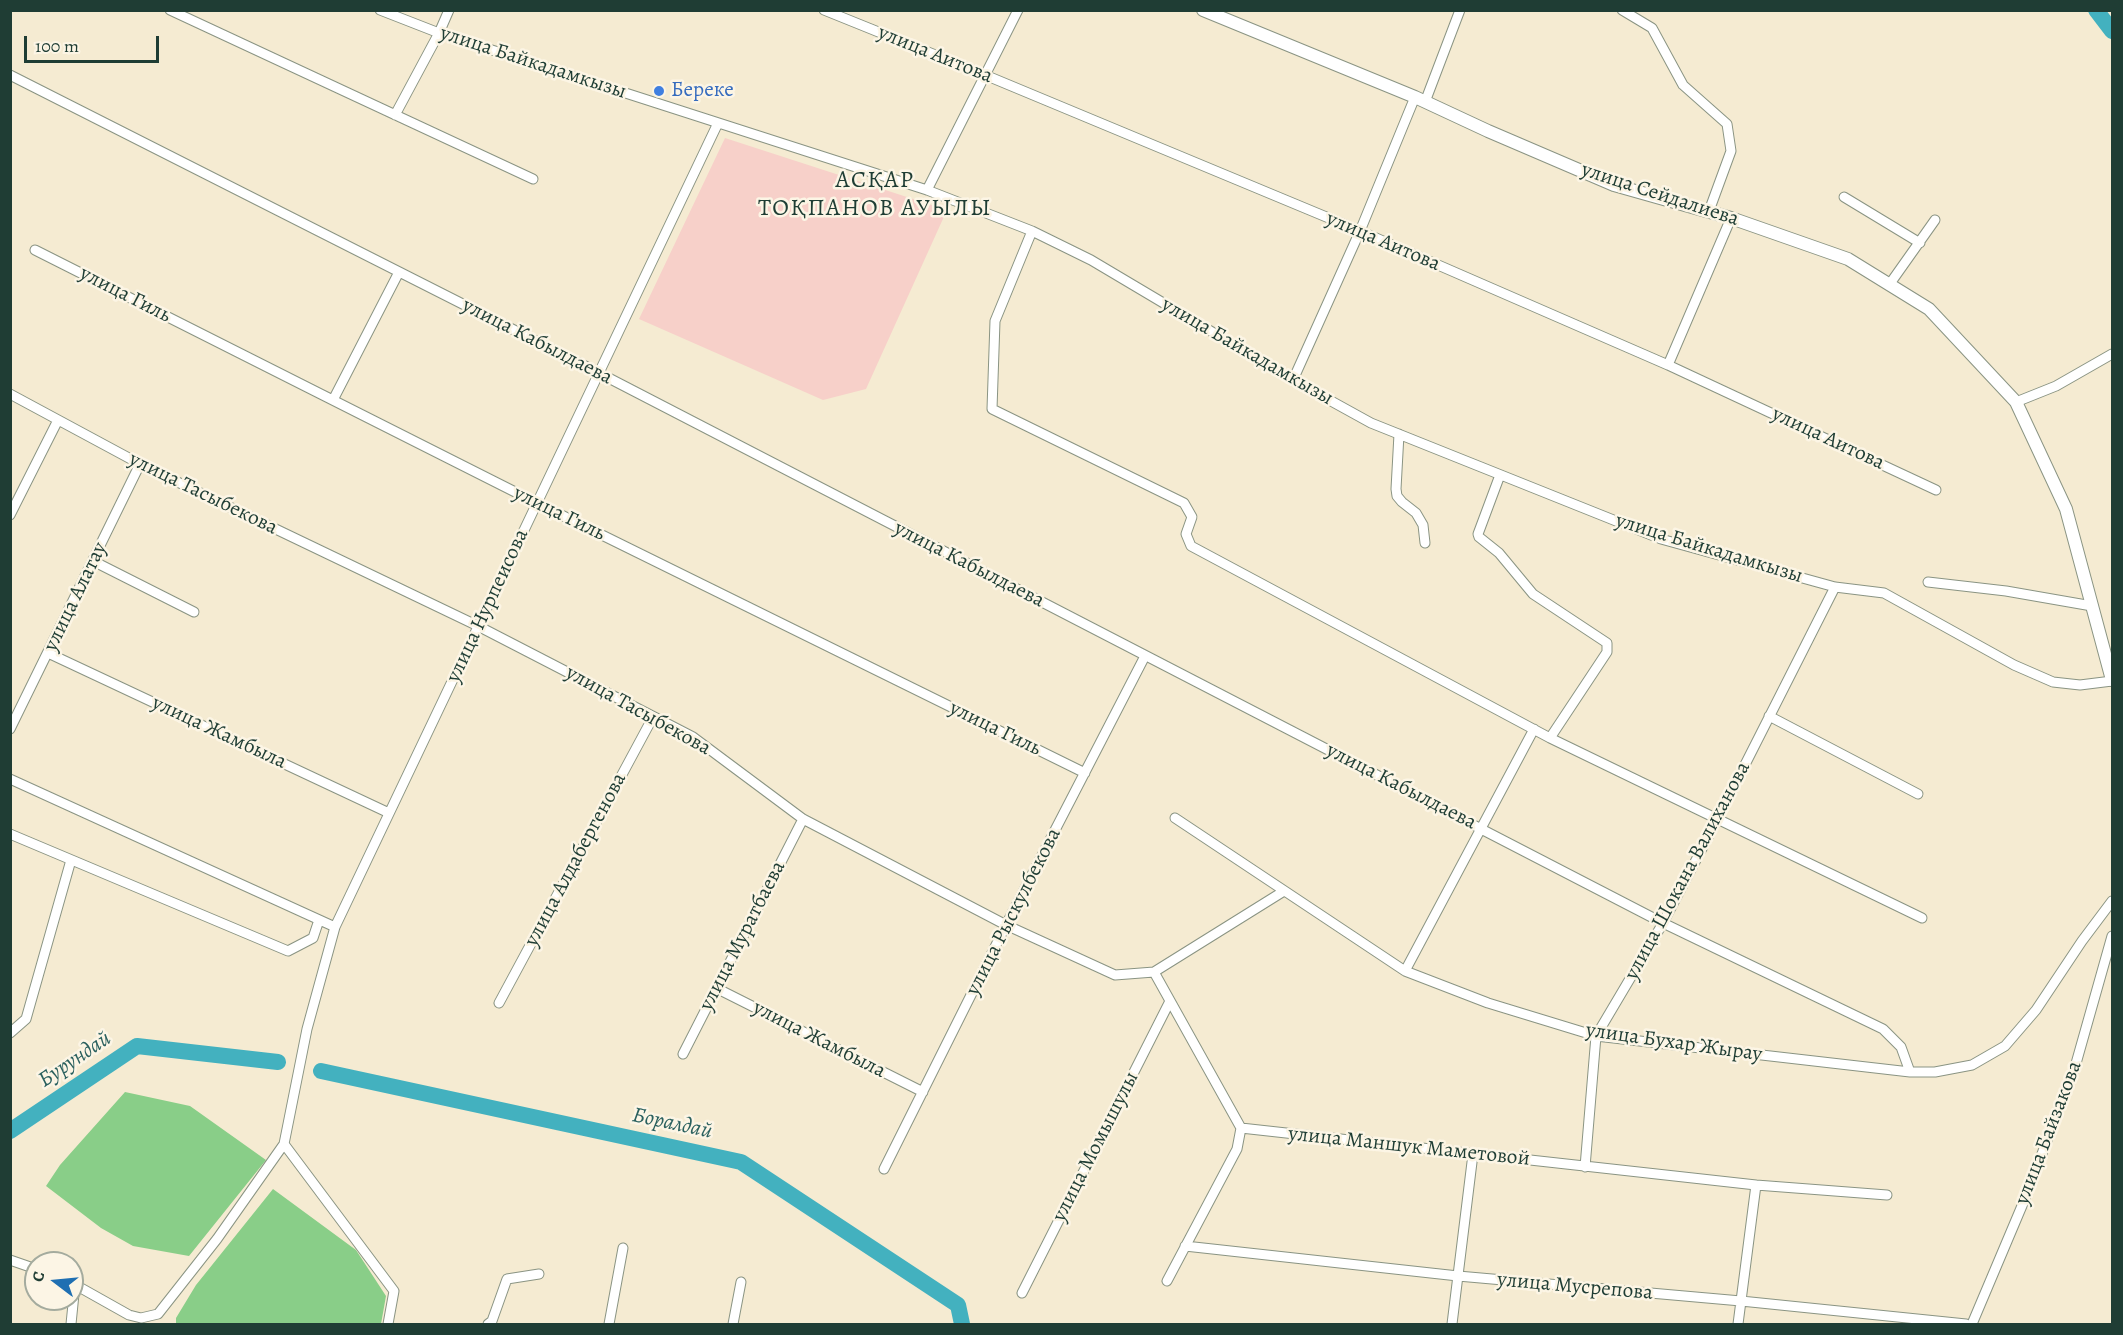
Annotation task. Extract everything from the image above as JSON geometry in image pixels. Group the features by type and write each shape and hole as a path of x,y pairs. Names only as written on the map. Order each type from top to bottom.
{"main road":[{"name":"улица Сейдалиева","path":"1203,10 1420,99 1488,131 1614,184 1731,218 1848,259 1929,309 2016,402 2066,509 2112,680"}],"street":[{"path":"170,10 533,179"},
{"name":"улица Байкадамкызы","path":"380,10 439,33 927,190 1032,231 1091,260 1293,380 1371,423 1661,538 1836,586 1884,592 2014,665 2053,681 2080,685 2112,680"},
{"path":"395,115 449,10"},
{"name":"улица Аитова","path":"824,10 1360,231 1668,365 1936,490"},
{"path":"927,190 1018,10"},
{"path":"1293,380 1460,10"},
{"path":"1622,10 1652,28 1683,85 1727,124 1731,151 1709,211"},
{"name":"улица Кабылдаева","path":"10,75 599,374 1663,923 1882,1029 1901,1047 1910,1072"},
{"name":"улица Нурпеисова","path":"284,1144 307,1029 334,927 718,123"},
{"path":"1844,197 1920,243"},
{"path":"1668,365 1731,218"},
{"path":"1889,285 1935,220"},
{"path":"1032,231 995,321 992,409 1184,503 1192,517 1186,534 1191,546 1550,738 1922,918"},
{"name":"улица Гиль","path":"35,250 537,503 1085,773"},
{"path":"333,400 399,272"},
{"path":"2016,402 2056,386 2112,354"},
{"name":"улица Тасыбекова","path":"10,394 140,464 478,626 693,737 803,819 1006,925 1115,975 1154,972 1284,891"},
{"path":"10,515 58,420"},
{"path":"1399,434 1397,496 1416,513 1423,525 1425,543"},
{"name":"улица Алатау","path":"10,729 140,464"},
{"path":"1500,475 1478,534 1479,537 1499,553 1533,594 1607,644 1607,652 1550,738"},
{"path":"93,561 194,612"},
{"path":"1928,582 2006,591 2092,606"},
{"name":"улица Шокана Валиханова","path":"1585,1167 1596,1036 1663,923 1718,820 1836,586"},
{"name":"улица Жамбыла","path":"48,653 389,813"},
{"name":"улица Рыскулбекова","path":"884,1169 1006,925 1145,656"},
{"path":"1769,716 1918,794"},
{"name":"улица Алдабергенова","path":"499,1003 653,717"},
{"path":"1405,971 1534,729"},
{"path":"10,779 334,927"},
{"name":"улица Бухар Жырау","path":"1175,818 1405,971 1488,1003 1596,1036 1910,1072 1935,1072 1972,1065 2005,1046 2036,1010 2112,901"},
{"name":"улица Муратбаева","path":"683,1054 803,819"},
{"path":"10,834 288,951 313,938 319,920"},
{"path":"10,1033 26,1019 71,860"},
{"name":"улица Байзакова","path":"1972,1324 2024,1201 2075,1067 2112,936"},
{"path":"1154,972 1241,1128 1237,1149 1167,1281"},
{"name":"улица Жамбыла","path":"716,988 922,1092"},
{"name":"улица Момышулы","path":"1022,1293 1170,1001"},
{"name":"улица Маншук Маметовой","path":"1241,1128 1756,1185 1887,1195"},
{"path":"84,1290 129,1315 141,1318 158,1314 217,1239 284,1144 394,1291 388,1324"},
{"path":"1452,1324 1473,1154"},
{"path":"1738,1324 1756,1185"},
{"name":"улица Мусрепова","path":"1185,1246 1458,1276 1966,1324"},
{"path":"609,1324 623,1248"},
{"path":"488,1324 492,1321 507,1279 539,1274"},
{"path":"733,1324 741,1282"},
{"path":"158,1314 162,1324"}],"shaded area":[{"path":"725,138 947,210 866,389 823,400 639,319"}],"green space":[{"path":"125,1092 190,1106 266,1160 189,1256 133,1246 101,1228 46,1186 60,1165"},
{"path":"273,1189 356,1250 386,1296 381,1324 176,1324 176,1318 196,1285"}],"waterway":[{"path":"2096,10 2112,31"},
{"name":"Бурундай","path":"10,1131 137,1046 278,1062"},
{"name":"Боралдай","path":"321,1071 741,1162 958,1305 962,1324"}],"place":[{"name":"Береке","path":"659,91"}],"district":[{"name":"АСҚАР ТОҚПАНОВ АУЫЛЫ","path":"875,195"}]}
